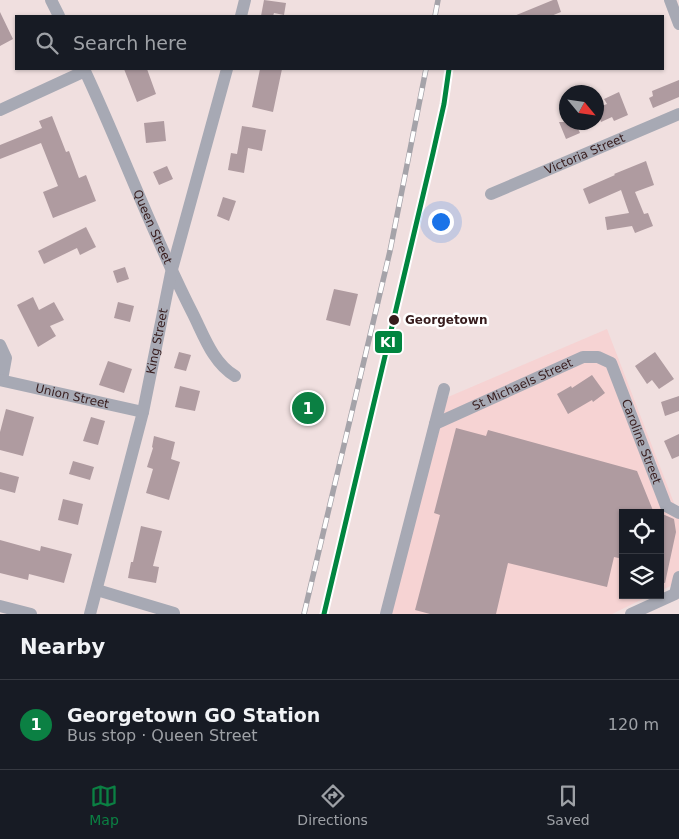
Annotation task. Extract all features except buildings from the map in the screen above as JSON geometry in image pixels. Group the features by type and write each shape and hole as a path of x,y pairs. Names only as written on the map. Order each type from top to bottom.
{"street":[{"path":"51,0 58,15"},
{"path":"241,15 245,0"},
{"path":"670,0 679,24"},
{"path":"0,110 85,70"},
{"name":"Queen Street","path":"85,70 172,273 214,355 226,371 235,376"},
{"name":"King Street","path":"90,614 143,412 172,273 226,70"},
{"name":"Victoria Street","path":"491,194 679,114"},
{"path":"0,345 6,358 1,380"},
{"name":"St Michaels Street","path":"435,424 584,357 598,357 611,363"},
{"name":"Caroline Street","path":"611,363 666,506 679,513"},
{"name":"Union Street","path":"1,380 143,412"},
{"path":"386,614 444,389"},
{"path":"631,614 675,594 679,576"},
{"path":"97,590 174,614"},
{"path":"0,606 31,614"}],"shaded area":[{"path":"607,329 679,516 679,582 664,589 664,509 619,509 619,599 643,599 612,614 383,614 434,403"}],"railway":[{"path":"435,15 438,0"},
{"path":"304,614 390,251 426,70"}],"transit line":[{"name":"KI","path":"324,614 433,153 444,104 449,70"}],"place":[{"name":"Georgetown","path":"394,320"},
{"name":"Georgetown GO Station","path":"308,408"}]}
